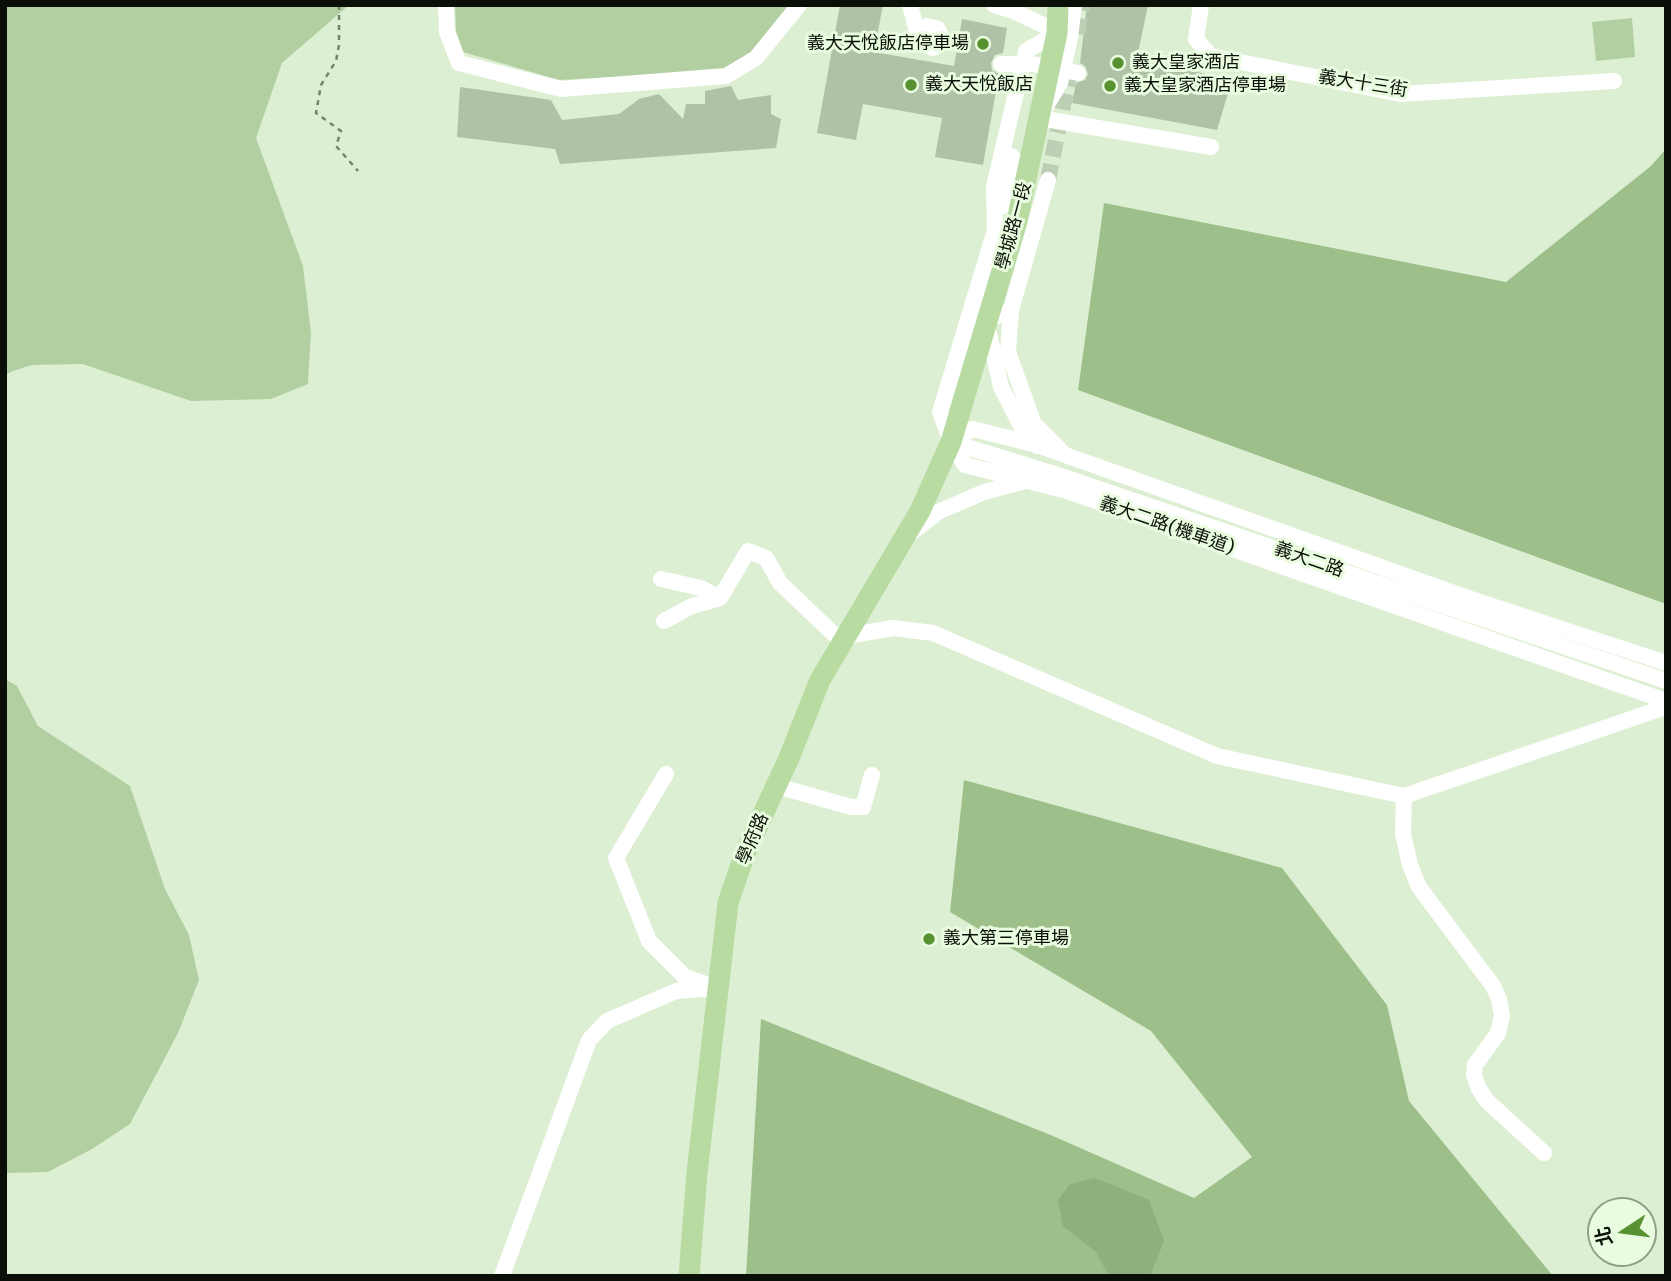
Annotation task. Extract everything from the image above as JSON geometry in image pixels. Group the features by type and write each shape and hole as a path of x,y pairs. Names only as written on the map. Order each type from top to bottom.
{"main road":[{"name":"學城路一段","path":"951,442 1017,221 1039,118 1063,35 1058,5"},
{"name":"學府路","path":"689,1276 728,902 745,853 820,680 920,510 951,442"}],"street":[{"path":"446,5 447,32 458,63 561,89 726,76 756,58 799,5"},
{"path":"910,5 917,32"},
{"path":"994,5 1016,12 1063,35"},
{"path":"1063,35 1064,5"},
{"path":"951,442 940,412 995,230 994,186 1026,51 1063,35 1074,5"},
{"name":"義大十三街","path":"1201,5 1196,39 1211,56 1400,94 1614,81"},
{"path":"1001,64 1032,64 1078,73"},
{"path":"1005,261 1003,197 1032,64"},
{"path":"1039,118 1211,147"},
{"name":"義大二路(機車道)","path":"1048,180 1011,310 1008,352 1034,424 1066,457"},
{"path":"1011,310 986,321 1001,387 1022,428 1064,477"},
{"name":"義大二路(機車道)","path":"1666,663 1474,600 1037,445 973,429 951,442 965,465 1067,491 1666,701"},
{"name":"義大二路","path":"951,442 1064,477 1666,681"},
{"path":"903,540 938,512 984,492 1027,481 1064,477"},
{"path":"664,621 692,606 720,598 748,551 765,558 780,583 844,639 893,628 933,633 1217,756 1404,796 1666,707"},
{"path":"661,579 701,588 720,598"},
{"path":"666,774 616,858 649,940 685,977 717,988"},
{"path":"776,786 851,807 863,807 872,775"},
{"path":"1404,796 1403,834 1410,865 1419,887 1493,986 1499,999 1503,1016 1498,1033 1475,1065 1474,1075 1478,1087 1486,1100 1544,1153"},
{"path":"502,1276 589,1040 607,1021 676,991 717,988"}],"path":[{"path":"340,5 337,61 321,85 316,113 341,131 336,146 358,171"}],"shaded area":[{"path":"5,5 349,5 282,63 256,138 303,266 311,333 308,384 271,399 191,401 83,364 32,365 5,376"},
{"path":"455,5 789,5 751,54 723,71 559,80 463,52 456,31"},
{"path":"1632,18 1635,57 1596,61 1592,22"},
{"path":"1666,149 1666,604 1078,390 1104,203 1506,282 1651,166"},
{"path":"5,679 17,686 38,726 130,786 165,889 189,935 199,980 178,1033 130,1124 92,1149 48,1172 5,1173"},
{"path":"964,780 1282,868 1387,1005 1409,1101 1553,1276 746,1276 761,1019 1053,1136 1194,1198 1252,1157 1151,1031 950,912"},
{"path":"1095,1178 1149,1200 1164,1241 1150,1276 1109,1276 1096,1252 1063,1226 1058,1200 1070,1184"}],"building":[{"name":"義大天悅飯店","path":"840,5 883,5 874,52 954,66 962,19 1007,28 1003,53 995,55 991,63 992,70 999,74 983,165 935,157 942,118 863,104 856,140 817,133"},
{"name":"義大皇家酒店","path":"1087,5 1148,5 1137,58 1232,80 1217,130 1072,103 1076,83 1085,80 1088,74 1085,66 1080,63"},
{"path":"731,86 738,100 771,95 771,114 781,119 776,148 560,164 555,149 457,137 460,87 551,100 562,120 619,114 639,99 659,94 683,119 686,104 705,104 705,91"}],"tunnel":[{"path":"1077,34 1082,5"},
{"path":"1048,180 1071,66"}],"place":[{"name":"義大天悅飯店停車場","path":"983,44"},
{"name":"義大皇家酒店","path":"1118,63"},
{"name":"義大天悅飯店","path":"911,85"},
{"name":"義大皇家酒店停車場","path":"1110,86"},
{"name":"義大第三停車場","path":"929,939"}]}
